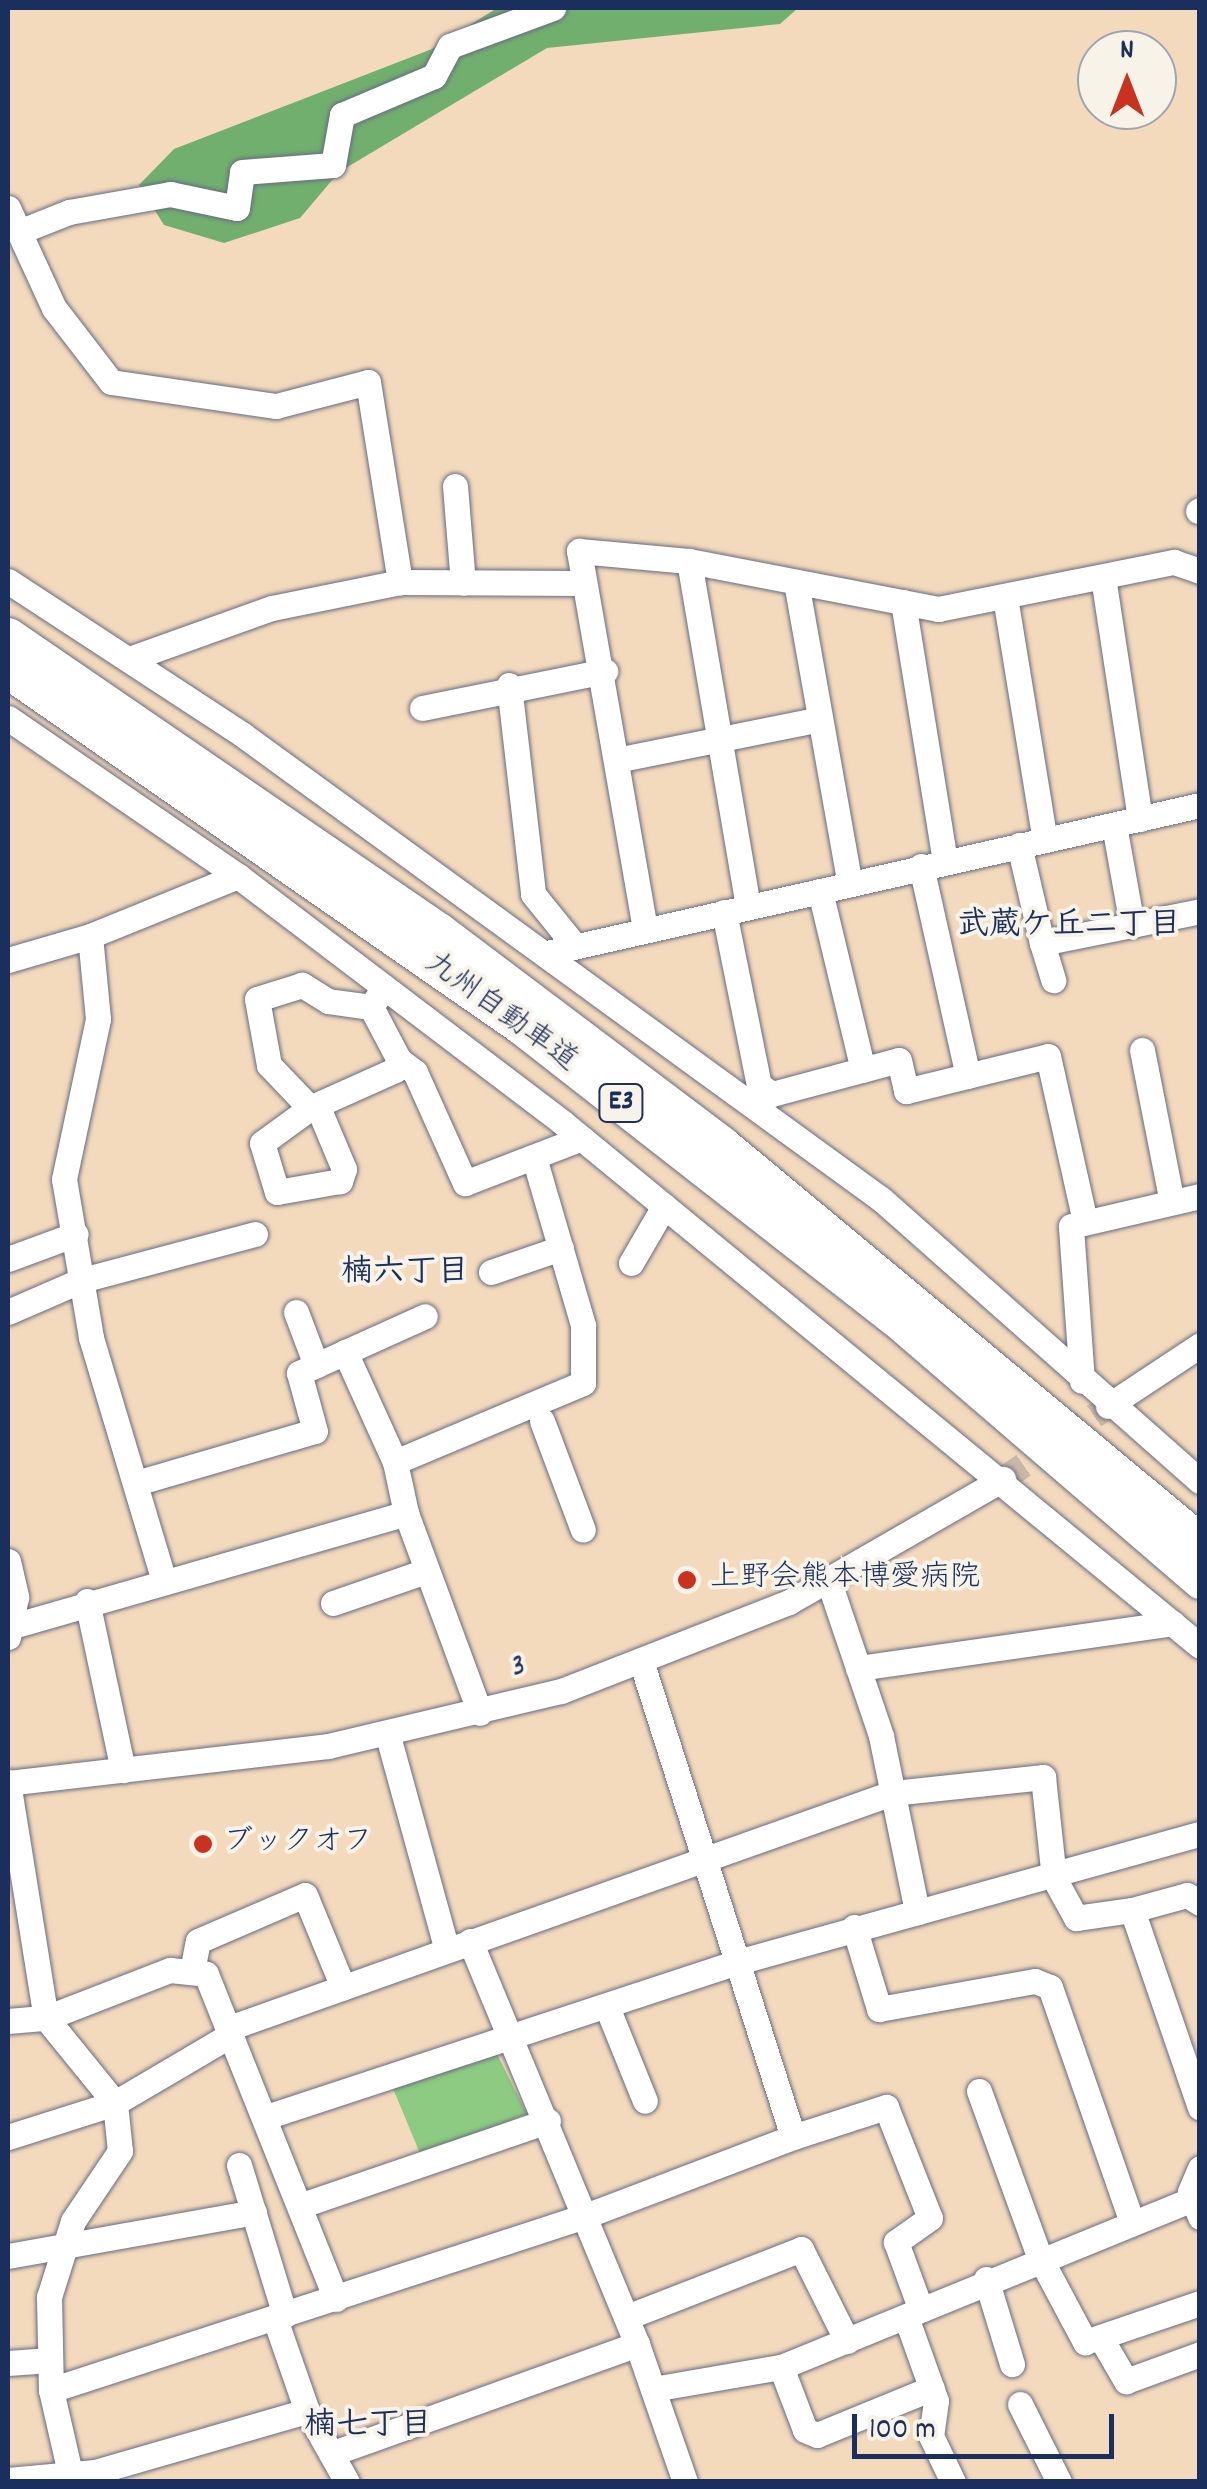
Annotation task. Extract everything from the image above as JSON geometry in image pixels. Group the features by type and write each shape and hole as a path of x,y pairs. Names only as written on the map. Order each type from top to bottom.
{"highway":[{"name":"九州自動車道","path":"8,636 440,931 721,1144 1200,1541"},
{"name":"九州自動車道","path":"8,671 520,1026 893,1317 1200,1580"}],"street":[{"path":"21,231 69,212 170,194 237,208 242,172 333,164 342,115 434,76 450,46 553,8"},
{"path":"8,208 54,308 111,382 276,406 368,382 400,582"},
{"path":"455,486 463,583"},
{"path":"646,929 621,759 579,551 689,561 938,608 1174,562 1200,572"},
{"path":"689,561 719,741 760,1085 772,1094 900,1060 906,1091 1048,1056 1084,1217"},
{"path":"1102,576 1140,819"},
{"path":"8,580 132,658 547,953 881,1199 1108,1406 1200,1481"},
{"path":"132,658 272,608 400,582 584,583"},
{"path":"796,582 850,884"},
{"path":"1005,597 1042,944 1053,980"},
{"path":"903,602 933,863 968,1076"},
{"path":"422,708 509,685 604,671"},
{"path":"509,685 533,894 576,946"},
{"path":"8,718 238,876 377,997 582,1138 1003,1479 1200,1646"},
{"path":"621,759 818,720"},
{"path":"547,953 1200,805"},
{"path":"1114,824 1132,926"},
{"path":"8,960 90,936 238,876"},
{"path":"820,891 863,1070"},
{"path":"1042,944 1200,911"},
{"path":"90,936 98,1019 64,1180 82,1280 164,1581"},
{"path":"377,997 328,1002 302,984 256,1000 269,1065 310,1108 399,1060"},
{"path":"377,997 399,1060 415,1072 464,1184 582,1138"},
{"path":"1142,1050 1171,1198"},
{"path":"395,1462 583,1383 583,1325 534,1157"},
{"path":"1082,1381 1068,1246 1071,1226 1084,1217 1171,1198 1200,1196"},
{"path":"631,1263 664,1206"},
{"path":"8,1260 76,1234"},
{"path":"8,1312 82,1280 255,1234"},
{"path":"491,1272 560,1248"},
{"path":"296,1312 316,1365"},
{"path":"136,1483 315,1431 299,1373 425,1316"},
{"path":"1108,1406 1200,1345"},
{"path":"346,1352 395,1462 406,1513 480,1713"},
{"path":"542,1421 583,1530"},
{"name":"3","path":"8,1782 388,1736 642,1664 829,1582 1003,1479"},
{"path":"8,1561 12,1631 87,1601 406,1513"},
{"path":"334,1603 426,1572"},
{"path":"829,1582 858,1668 892,1793 917,1912"},
{"path":"87,1601 123,1770"},
{"path":"858,1668 1173,1623"},
{"path":"642,1664 709,1858 734,1962 792,2137"},
{"path":"388,1736 459,1946 512,2040 588,2215 684,2482"},
{"path":"8,2136 115,2103 230,2031 343,1987 892,1793 1043,1777 1054,1878 1076,1918 1132,1910 1186,1895 1200,1903"},
{"path":"8,1782 17,1903 46,2018 115,2103 120,2151 58,2252 51,2390 70,2477"},
{"path":"269,2116 512,2040 734,1962 854,1927 1054,1878 1200,1834"},
{"path":"193,1966 198,1941 304,1895 343,1987"},
{"path":"1132,1910 1194,2075 1200,2108"},
{"path":"854,1927 879,2009 1035,1981 1050,1987 1132,2220"},
{"path":"8,2021 46,2018 193,1966"},
{"path":"193,1966 206,1974 269,2116 336,2299"},
{"path":"607,2007 645,2102"},
{"path":"979,2091 1039,2256 1083,2339 1102,2340 1200,2303"},
{"path":"51,2390 588,2215 792,2137 886,2107 930,2218 896,2242 932,2388 928,2427 953,2482"},
{"path":"302,2205 548,2120"},
{"path":"240,2165 307,2411 336,2452 346,2482"},
{"path":"653,2389 781,2366 1132,2220 1196,2208 1200,2168"},
{"path":"8,2256 58,2252 254,2212"},
{"path":"626,2317 801,2249 846,2341"},
{"path":"986,2279 1012,2364"},
{"path":"1102,2340 1126,2381 1200,2354"},
{"path":"336,2452 637,2344"},
{"path":"8,2364 50,2360"},
{"path":"781,2366 806,2430 817,2435 932,2388"},
{"path":"1020,2404 1059,2482"},
{"path":"8,2480 70,2477 307,2411"}],"green space":[{"path":"497,8 798,8 780,24 547,48 339,172 300,218 224,243 164,225 139,185 174,149 432,49"},
{"path":"496,2052 527,2114 421,2156 392,2086"}],"tunnel":[{"path":"1003,1479 1108,1406"}],"place":[{"name":"上野会熊本博愛病院","path":"687,1580"},
{"name":"ブックオフ","path":"203,1844"}],"district":[{"name":"武蔵ケ丘二丁目","path":"1069,927"},
{"name":"楠六丁目","path":"405,1274"},
{"name":"楠七丁目","path":"368,2427"}]}
